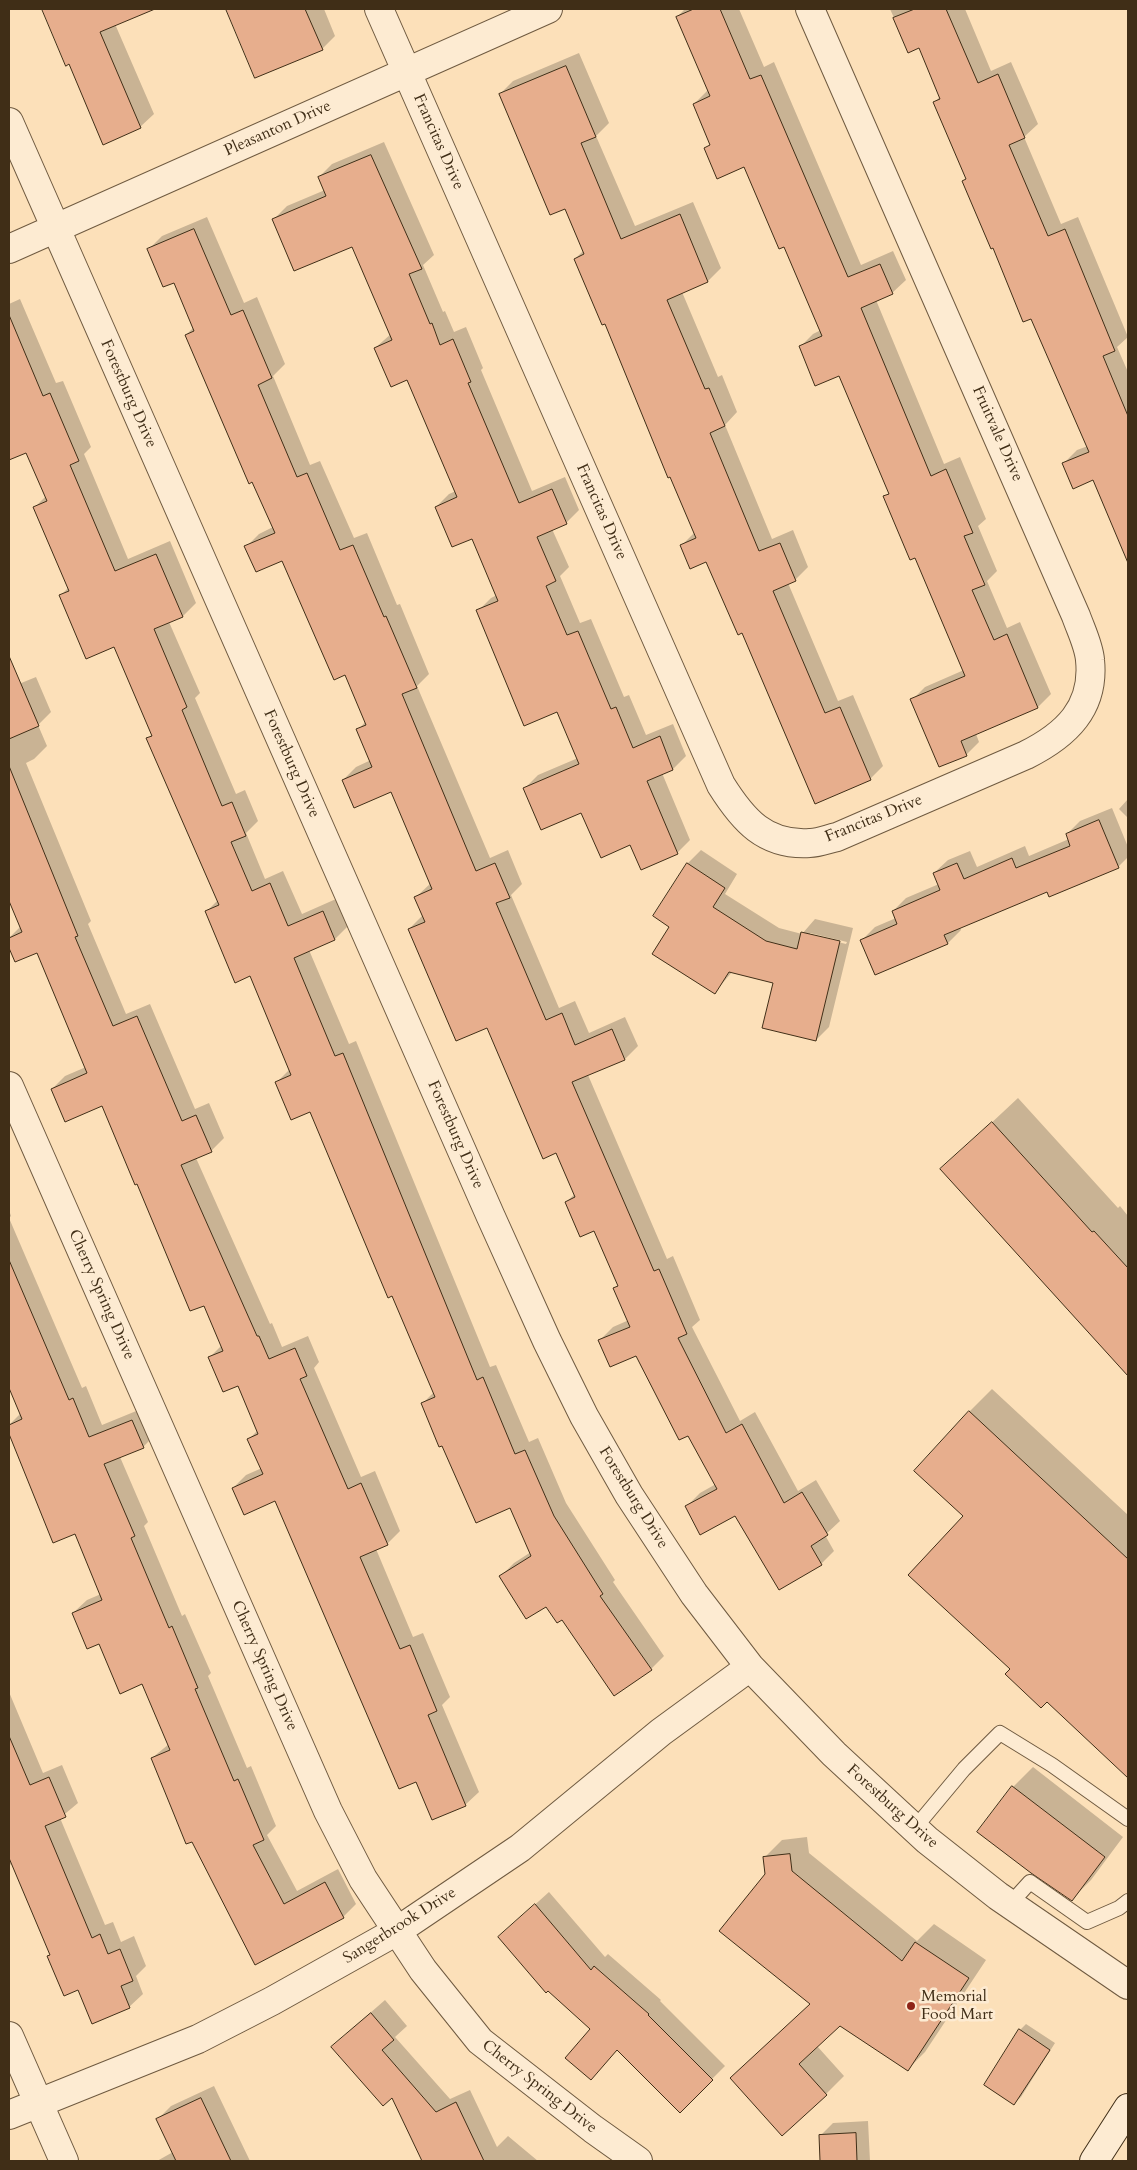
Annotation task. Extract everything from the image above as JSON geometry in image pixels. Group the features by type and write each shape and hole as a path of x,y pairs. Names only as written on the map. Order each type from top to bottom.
{"street":[{"name":"Francitas Drive","path":"379,9 721,785 737,811 759,831 785,842 811,843 837,837 939,793"},
{"name":"Pleasanton Drive","path":"9,249 548,9"},
{"name":"Fruitvale Drive","path":"810,9 1076,616 1090,659 1088,694 1075,721 1040,748 939,793"},
{"name":"Forestburg Drive","path":"9,122 547,1341 584,1416 629,1495 694,1594 750,1668 834,1754 914,1829 1010,1904 1128,1985"},
{"name":"Cherry Spring Drive","path":"9,1086 328,1812 363,1879 423,1970 480,2041 592,2129 638,2161"},
{"name":"Sangerbrook Drive","path":"9,2115 198,2039 272,2001 397,1931 520,1848 661,1732 750,1668"},
{"path":"9,2036 64,2161"},
{"path":"1094,2161 1128,2108"}],"lane":[{"path":"914,1829 964,1769 1000,1733 1052,1765 1128,1819"},
{"path":"1010,1904 1030,1882 1087,1922 1119,1908 1128,1901"}],"building":[{"path":"42,9 155,9 100,32 141,128 103,145 69,64 66,66"},
{"path":"226,9 305,9 323,50 255,78"},
{"path":"694,9 720,9 750,79 761,75 848,277 880,264 893,294 861,308 931,476 946,469 973,533 964,536 985,585 972,590 994,640 1007,634 1038,708 961,741 967,756 939,767 910,699 965,676 915,558 910,560 883,496 889,494 839,376 815,386 799,346 822,336 784,247 779,249 744,167 717,179 704,148 710,145 693,104 710,96 676,17"},
{"path":"915,9 946,9 978,83 998,74 1025,138 1009,145 1048,236 1065,229 1115,351 1103,356 1128,416 1128,563 1093,480 1073,489 1062,463 1089,452 1031,319 1023,322 993,248 991,249 962,181 966,179 933,102 940,99 919,48 908,53 893,18"},
{"path":"566,66 596,137 581,143 621,239 680,214 708,282 667,300 705,389 709,388 725,426 710,433 759,551 780,543 796,581 773,591 825,713 840,707 871,780 815,804 742,633 738,635 706,562 690,569 680,545 696,538 670,477 668,478 605,324 602,325 574,259 584,254 565,209 550,215 499,94"},
{"path":"371,155 422,269 409,274 430,324 432,323 440,345 453,339 471,382 468,383 519,503 552,489 567,524 537,537 556,581 546,586 567,635 578,631 611,709 616,707 633,748 660,736 673,770 647,781 678,854 641,870 630,845 601,858 581,813 541,830 523,788 579,764 557,712 524,726 476,610 498,601 472,539 452,547 435,507 457,497 407,380 391,387 374,348 392,340 352,247 294,271 272,219 326,196 318,177"},
{"path":"194,229 231,315 243,310 272,378 258,385 297,477 307,473 340,550 353,545 384,617 386,616 417,688 402,694 476,871 495,863 510,898 496,903 546,1020 562,1013 575,1045 612,1029 625,1060 572,1082 654,1271 659,1269 687,1334 678,1338 726,1433 742,1424 784,1503 802,1492 828,1535 811,1546 822,1565 779,1590 735,1516 700,1535 685,1506 717,1489 688,1436 679,1440 636,1356 610,1367 598,1340 630,1327 613,1288 618,1286 594,1231 580,1237 565,1202 575,1197 556,1153 543,1159 487,1028 456,1041 408,929 425,922 414,897 432,889 391,792 354,808 342,780 372,767 356,729 366,725 345,675 334,680 282,561 256,572 244,546 275,533 252,482 249,484 185,335 194,331 174,283 163,287 147,249"},
{"path":"9,315 43,396 50,393 79,461 70,465 115,571 156,554 183,617 154,629 187,707 182,710 222,806 232,802 246,836 231,842 252,891 270,883 288,926 323,911 335,940 294,958 335,1056 343,1053 477,1380 483,1377 515,1454 525,1450 554,1516 603,1594 600,1596 652,1670 614,1696 562,1620 557,1623 546,1607 526,1619 499,1576 531,1556 510,1508 476,1523 442,1446 439,1447 421,1403 435,1397 392,1296 388,1298 310,1112 291,1120 275,1082 291,1075 250,976 235,983 205,911 219,905 146,738 152,736 114,647 86,659 59,595 69,591 33,507 47,501 26,453 9,460"},
{"path":"9,656 39,726 9,739"},
{"path":"9,766 78,936 75,937 113,1026 137,1016 182,1121 196,1115 212,1152 181,1165 257,1336 259,1336 269,1359 295,1348 307,1376 300,1379 348,1489 361,1483 388,1545 360,1557 400,1649 410,1645 437,1711 428,1715 466,1806 432,1820 416,1782 399,1789 275,1501 244,1515 232,1488 263,1474 247,1439 258,1434 238,1386 223,1392 208,1357 223,1351 204,1306 190,1311 102,1106 65,1122 51,1089 87,1073 37,953 15,962 9,948 9,938 22,932 9,901"},
{"path":"1099,820 1119,868 1049,897 1047,892 944,935 948,944 875,975 860,940 897,924 892,911 940,890 933,873 957,863 964,879 1012,858 1016,868 1070,846 1066,834"},
{"path":"687,863 725,888 713,907 766,941 797,949 801,932 840,941 816,1041 762,1028 773,983 729,972 715,994 652,954 669,927 653,916"},
{"path":"992,1122 1092,1232 1094,1231 1128,1268 1128,1376 940,1169"},
{"path":"9,1260 69,1400 73,1398 89,1437 132,1420 144,1448 104,1464 135,1536 131,1538 169,1628 172,1626 198,1688 195,1689 234,1781 238,1779 264,1840 253,1845 284,1904 325,1882 344,1918 255,1965 192,1842 186,1844 151,1758 170,1750 142,1684 120,1694 99,1644 87,1649 72,1613 102,1600 75,1534 53,1543 9,1434 9,1425 22,1419 9,1388"},
{"path":"969,1411 1128,1559 1128,1778 1047,1702 1041,1708 1005,1674 1010,1669 908,1575 963,1516 914,1471"},
{"path":"9,1736 30,1785 49,1777 66,1817 45,1826 92,1938 100,1934 108,1954 120,1949 133,1981 121,1986 130,2008 92,2024 78,1990 64,1996 47,1956 50,1955 9,1858"},
{"path":"1012,1786 1105,1857 1072,1901 977,1832"},
{"path":"790,1854 792,1871 902,1961 915,1942 969,1978 908,2071 840,2026 799,2064 827,2095 782,2136 730,2078 810,2004 719,1931 765,1874 763,1857"},
{"path":"535,1904 591,1970 594,1966 649,2014 713,2080 680,2113 617,2050 591,2080 565,2058 590,2029 548,1991 546,1993 498,1937"},
{"path":"371,2013 394,2040 382,2050 436,2112 456,2102 484,2161 422,2161 392,2098 383,2106 331,2047"},
{"name":"Memorial Food Mart","path":"1019,2029 1050,2050 1014,2105 984,2085"},
{"path":"201,2098 231,2161 176,2161 156,2119"},
{"path":"856,2133 857,2161 820,2161 819,2135"}],"place":[{"name":"Memorial Food Mart","path":"911,2006"}]}
